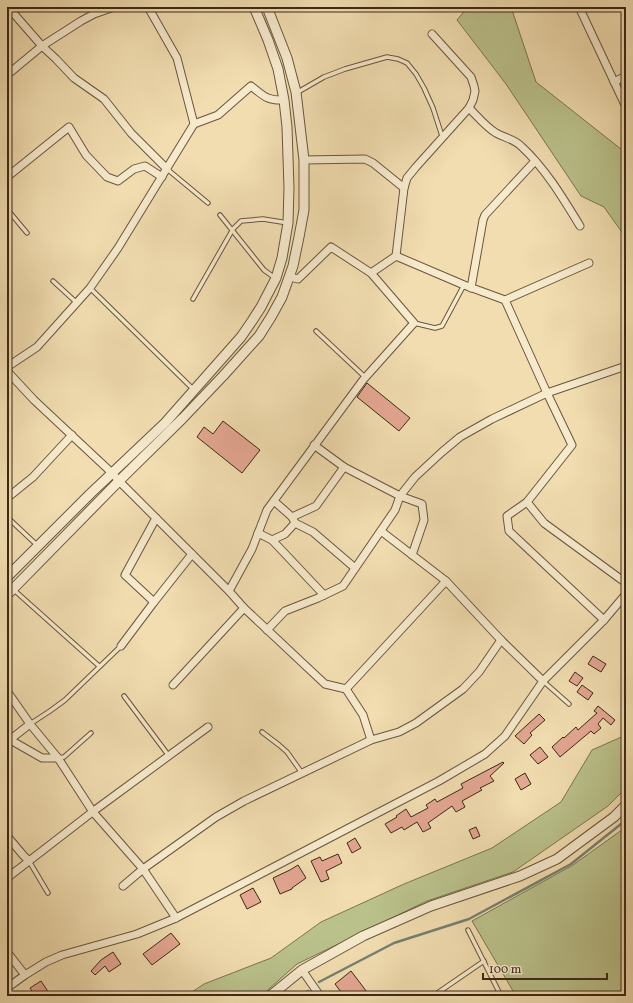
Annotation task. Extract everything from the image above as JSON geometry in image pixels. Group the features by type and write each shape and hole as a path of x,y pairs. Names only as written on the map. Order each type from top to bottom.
{"street":[{"path":"8,7 42,46 74,78 104,100 131,133 167,169"},
{"path":"7,75 42,46 81,21 94,14 114,7"},
{"path":"148,7 177,58 194,124"},
{"path":"7,577 165,422 194,390 241,337 261,307 276,278 282,258 288,223 289,188 287,127 278,69 254,7"},
{"path":"10,592 183,418 260,336 282,297 294,266 304,210 304,160 296,92 287,58 268,7"},
{"path":"579,7 626,107"},
{"path":"371,273 396,256 404,188 407,178 469,108 473,100 475,91 471,77 432,34"},
{"path":"614,82 626,76"},
{"path":"7,367 37,347 90,288 118,248 194,124 218,114 251,86 267,98 273,100 284,100"},
{"path":"469,108 497,134 520,145 535,161 561,195 580,226"},
{"path":"7,177 69,127 86,155 107,177 118,181 134,169 146,166 162,177"},
{"path":"304,160 364,159 373,162 404,188"},
{"path":"467,287 485,215 535,161"},
{"path":"229,591 252,549 267,510 366,377 414,323 371,273 331,248 298,279 290,277"},
{"path":"396,256 467,287 506,300 589,263"},
{"path":"506,300 547,393 572,445 527,502 507,516 509,531 604,620"},
{"path":"267,630 285,611 343,586 395,510 400,496 415,477 460,437 492,419 547,393 626,366"},
{"path":"7,371 34,400 112,473 267,630 325,684 346,689 363,715 371,740"},
{"path":"7,383 14,378"},
{"path":"7,498 33,477 72,435"},
{"path":"314,445 344,467 400,496 422,504 424,520 412,555"},
{"path":"272,540 285,534 294,520 316,506 344,467"},
{"path":"274,501 294,520 313,532 355,568"},
{"path":"527,502 544,523 626,583"},
{"path":"154,602 124,575 156,518"},
{"path":"381,531 446,581 501,640 543,681"},
{"path":"258,533 272,540 324,595"},
{"path":"121,646 192,554"},
{"path":"346,689 446,581"},
{"path":"7,988 46,962 62,955 137,934 176,918 439,781 485,754 505,736 543,681 604,620 626,594"},
{"path":"173,685 244,608"},
{"path":"123,886 143,869 216,817 244,801 371,740 390,736 406,728 453,697 472,681 501,640"},
{"path":"7,691 30,724 58,758 93,812 143,869 176,918"},
{"path":"30,724 8,740 42,758 58,758"},
{"path":"7,878 208,727"},
{"path":"270,996 302,970 363,936 431,906 520,876 557,859 614,817 626,805"},
{"path":"7,836 29,861"},
{"path":"7,952 25,975"},
{"path":"302,970 320,996"}],"lane":[{"path":"296,92 324,77 345,69 386,57 398,58 407,63 416,74 424,88 433,108 443,138"},
{"path":"167,169 208,203"},
{"path":"7,209 26,233"},
{"path":"220,215 233,229 264,270 276,278"},
{"path":"193,299 233,229 241,221 263,219 288,223"},
{"path":"54,281 77,304"},
{"path":"414,323 435,328 442,326 467,287"},
{"path":"90,288 194,390"},
{"path":"316,331 366,377"},
{"path":"7,517 38,546"},
{"path":"10,592 100,666"},
{"path":"30,724 64,700 121,646"},
{"path":"543,681 569,704"},
{"path":"124,696 169,756"},
{"path":"262,732 287,752 302,773"},
{"path":"58,758 64,757 91,733"},
{"path":"29,861 48,893"},
{"path":"468,930 499,992"},
{"path":"432,996 484,961"}],"green space":[{"path":"468,7 511,7 536,82 626,153 626,238 604,207 581,196 506,84 457,20"},
{"path":"626,735 626,788 608,806 513,872 427,901 297,964 261,996 186,996 204,984 271,958 321,922 404,884 492,848 561,802 592,750"},
{"path":"626,827 626,996 516,996 472,921 573,865"}],"building":[{"path":"367,383 410,418 399,431 357,397"},
{"path":"223,421 260,450 242,473 197,437 204,427 213,434"},
{"path":"593,656 606,664 601,672 588,664"},
{"path":"575,672 583,678 577,686 569,681"},
{"path":"582,685 593,693 588,700 577,692"},
{"path":"598,706 615,720 611,725 603,718 598,724 601,728 594,734 591,731 560,757 552,747 576,727 578,730 597,713 594,711"},
{"path":"539,714 545,720 530,733 532,735 524,744 515,736"},
{"path":"540,747 548,757 538,764 530,755"},
{"path":"503,762 504,763 490,776 494,781 480,788 482,790 462,801 465,807 456,812 452,806 428,823 431,828 423,832 417,822 404,830 402,827 391,833 385,824 397,817 396,816 406,809 411,817 428,808 426,805 435,799 437,802 463,788 461,784"},
{"path":"525,773 531,784 521,790 515,779"},
{"path":"476,827 480,836 473,839 469,830"},
{"path":"355,838 361,848 352,853 347,843"},
{"path":"338,854 342,863 326,871 329,879 321,882 311,861 320,857 322,861"},
{"path":"298,865 306,878 292,889 280,894 273,878"},
{"path":"253,888 261,902 247,909 240,895"},
{"path":"171,933 180,944 152,965 143,954"},
{"path":"113,952 121,964 109,972 105,966 95,975 91,971 101,960"},
{"path":"351,971 370,996 344,996 335,984"},
{"path":"41,981 51,996 35,996 30,988"}],"waterway":[{"path":"319,982 394,943 469,919 571,864 626,820"},
{"path":"301,996 308,991"}]}
